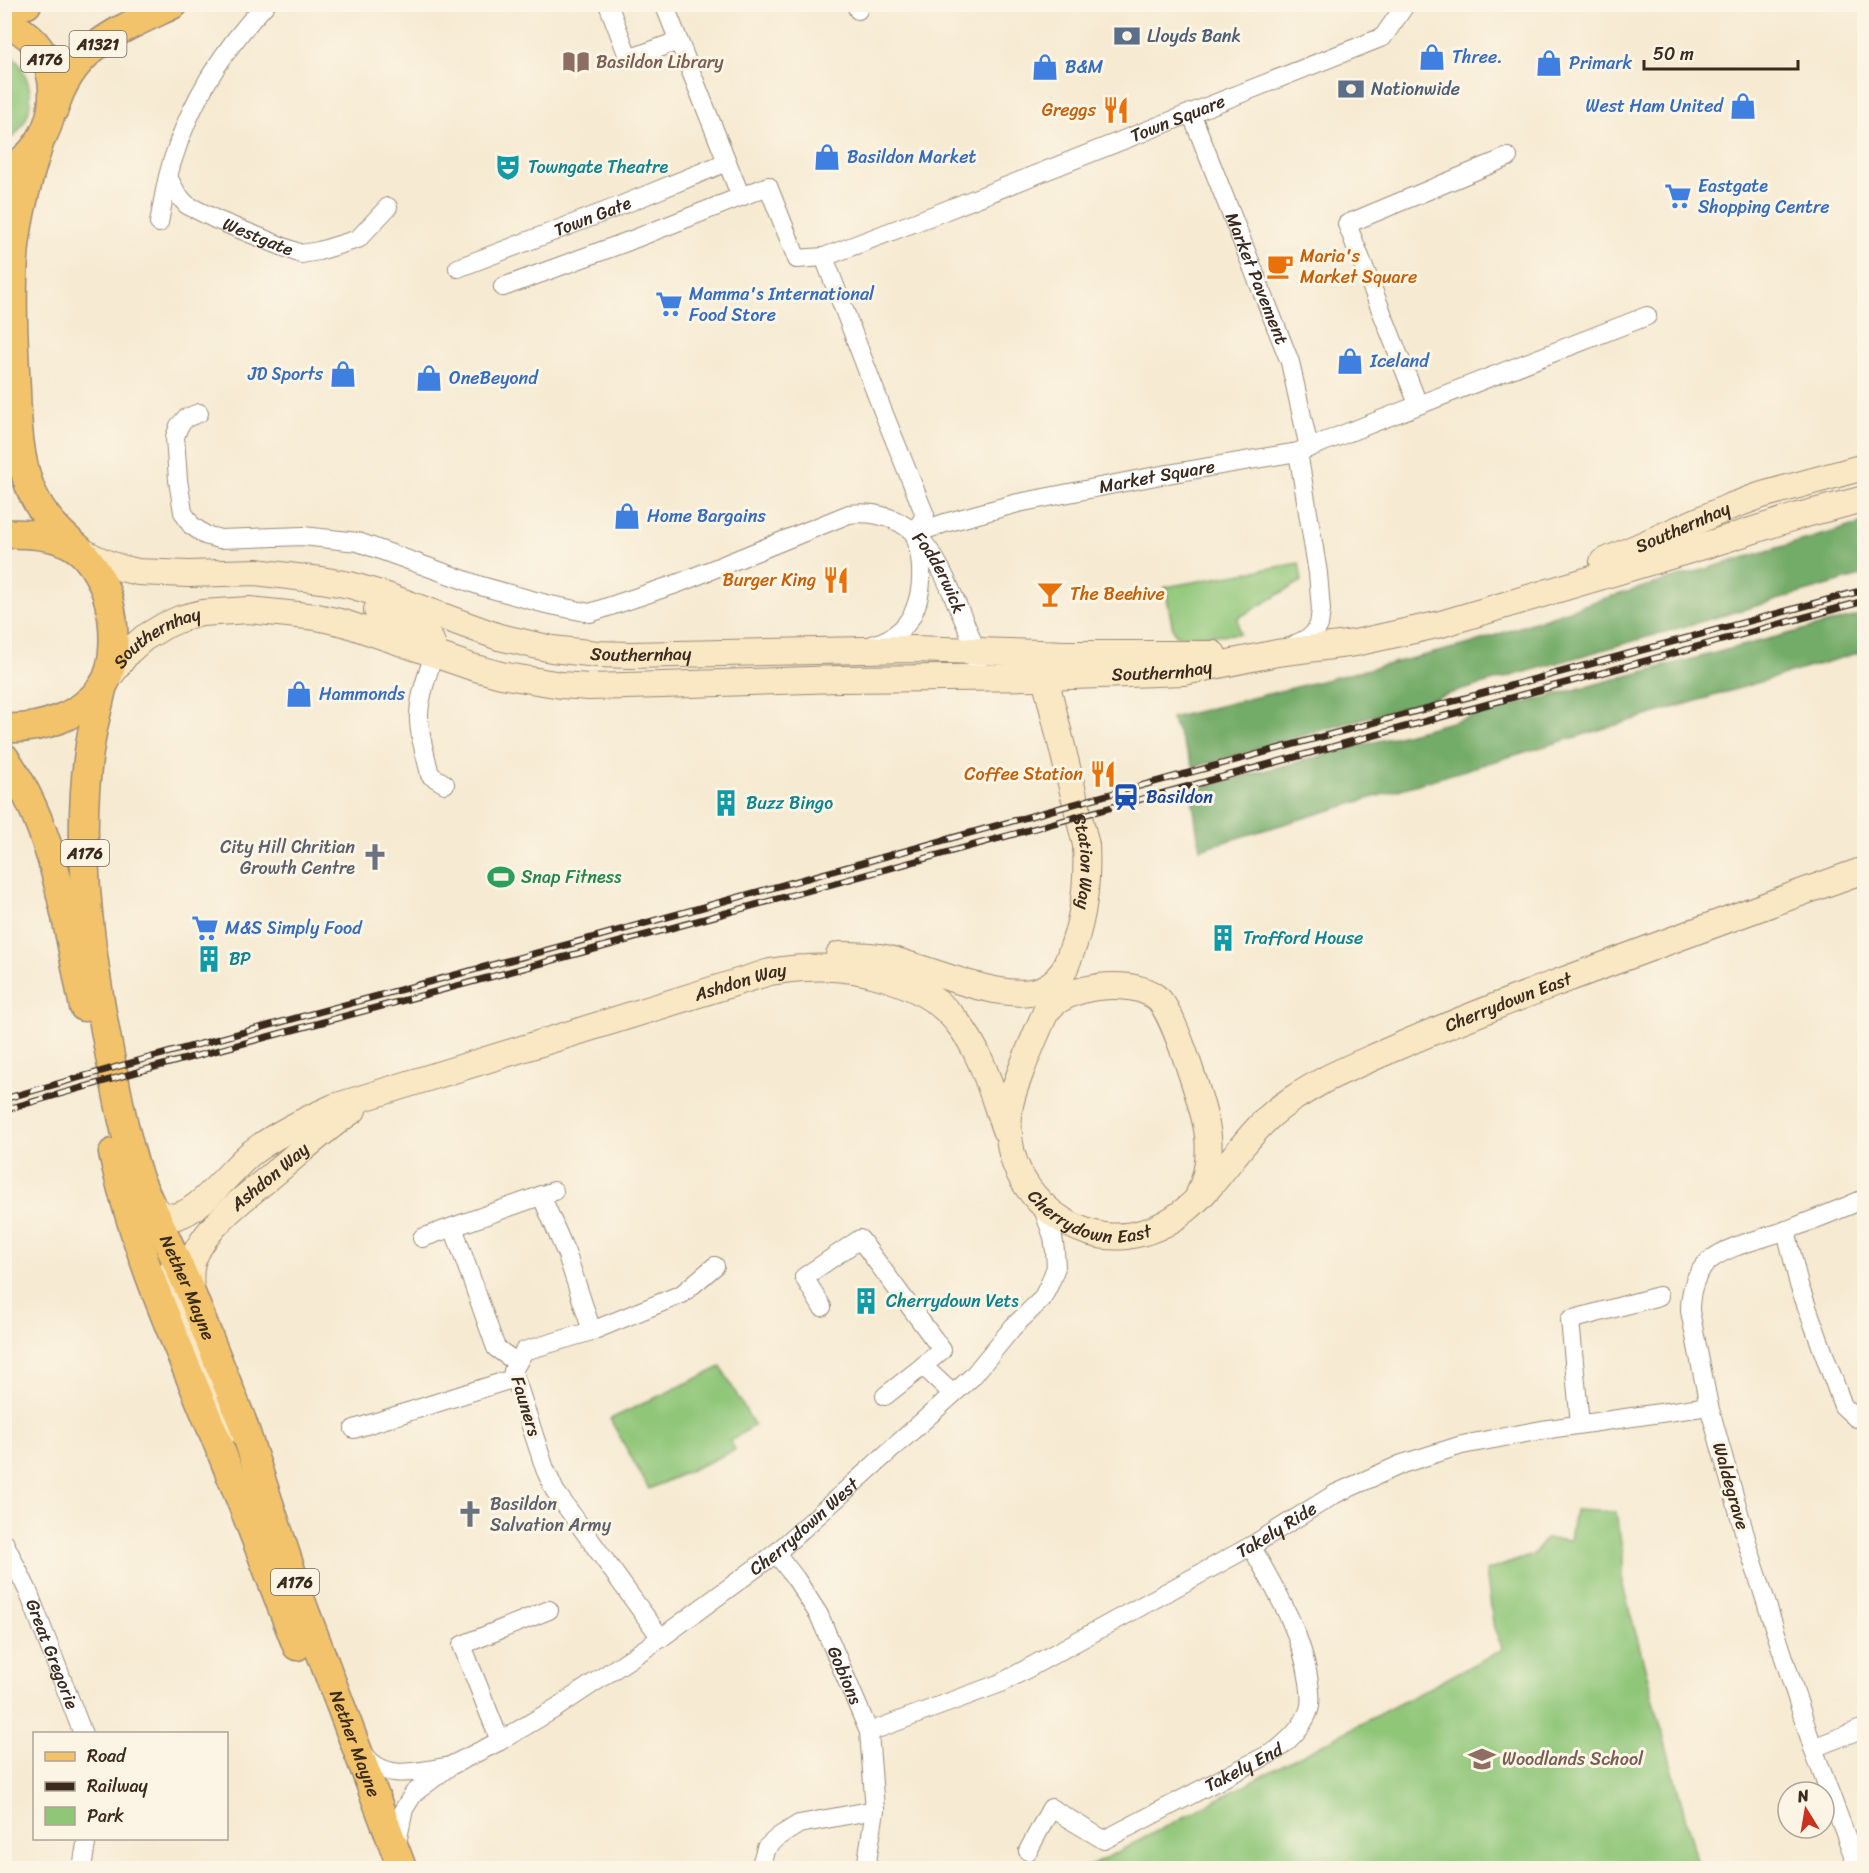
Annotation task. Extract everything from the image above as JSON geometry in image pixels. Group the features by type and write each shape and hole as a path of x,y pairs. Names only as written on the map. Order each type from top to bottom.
{"main road":[{"path":"4,8 27,4"},
{"name":"A1321","path":"52,113 64,81 89,51 102,41 174,4"},
{"name":"A176","path":"4,21 20,29 35,44 48,64 54,95 52,113 39,144 23,199 17,230 14,259 17,422 30,489 50,524 79,549 100,577 107,594 114,639 103,686"},
{"name":"A176","path":"4,171 24,160 39,144"},
{"path":"4,534 41,536 79,549"},
{"path":"4,728 30,728 58,720 78,709 103,686"},
{"name":"Nether Mayne","path":"103,686 91,740 88,772 85,856 87,903 103,1021 133,1163 191,1293 242,1422 301,1601 347,1725 395,1866"},
{"name":"Nether Mayne","path":"4,757 14,770 34,811 53,866 102,1105 124,1199 151,1280 176,1347 395,1866"}],"street":[{"path":"159,223 172,160 187,121 208,79 233,42 266,4"},
{"path":"608,4 629,59 678,41"},
{"path":"664,4 741,197"},
{"name":"Town Square","path":"824,257 1383,37 1406,4"},
{"name":"Market Pavement","path":"1191,113 1290,362 1303,450 1321,610 1319,625 1313,634 1277,654"},
{"path":"1418,404 1347,224 1508,157"},
{"name":"Town Gate","path":"458,268 727,162"},
{"name":"Westgate","path":"168,177 177,194 187,205 217,220 301,254 357,239 388,207"},
{"name":"Town Gate","path":"503,287 629,241 768,186 797,259 824,257"},
{"name":"Fodderwick","path":"824,257 925,515 914,534 920,553 921,587 911,617 894,637 875,645 853,650"},
{"name":"Market Square","path":"914,534 1018,503 1303,450 1647,316"},
{"path":"199,413 186,418 179,426 176,437 178,480 183,512 191,525 205,535 220,538 282,536 358,542 482,586 546,604 590,613 679,583 849,514 866,512 882,514 900,521 914,534"},
{"name":"Southernhay","path":"1507,604 1729,507 1762,495 1864,467"},
{"name":"Southernhay","path":"103,686 128,652 144,638 182,618 226,610 317,617 376,633 501,675 550,684 579,686 1184,672 1277,654 1355,643 1441,624 1798,516 1864,499"},
{"name":"Fodderwick","path":"914,534 935,557 944,572 977,651"},
{"name":"Southernhay","path":"79,549 100,562 138,572 276,574 350,585 499,637 552,649 597,654 913,649 1068,654 1277,654"},
{"name":"Southernhay","path":"276,574 344,596 419,628 428,636 434,654"},
{"path":"953,679 974,672 978,667 977,651"},
{"path":"1016,653 1034,660 1045,677"},
{"path":"432,782 418,713 434,654"},
{"path":"1045,677 1052,663 1068,654"},
{"name":"Station Way","path":"1011,1144 1008,1114 1013,1094 1043,1015 1063,971 1082,918 1086,891 1086,845 1045,677"},
{"name":"Cherrydown East","path":"1011,1144 1013,1158 1022,1178 1042,1204 1058,1217 1078,1228 1101,1234 1124,1236 1162,1225 1185,1211 1207,1191 1250,1137 1270,1116 1327,1079 1472,1015 1864,870"},
{"path":"770,972 815,958 856,954 883,957 987,988 1029,993 1051,984 1063,971"},
{"name":"Ashdon Way","path":"150,1202 161,1214 170,1217 187,1213 250,1155 302,1121 334,1107 770,972 807,968 836,968 886,978 910,986 945,1009 957,1022 975,1052 1011,1144"},
{"path":"1043,1015 1051,1005 1071,994 1086,989 1109,986 1126,986 1143,990 1157,998 1166,1008 1192,1077 1208,1136 1209,1157 1195,1203"},
{"name":"Ashdon Way","path":"191,1293 193,1258 206,1237 223,1218 342,1117 363,1103 390,1090"},
{"path":"422,1238 548,1193 592,1331"},
{"name":"Waldegrave","path":"1858,1869 1813,1748 1761,1590 1708,1407 1690,1311 1692,1288 1698,1273 1710,1260 1724,1252 1864,1199"},
{"name":"Cherrydown West","path":"395,1866 404,1809 414,1793 450,1766 500,1741 556,1708 661,1638 776,1553 972,1377 1013,1327 1042,1299 1050,1283 1056,1267 1055,1251 1042,1204"},
{"name":"Ashdon Way","path":"168,1242 195,1207"},
{"path":"354,1429 516,1370 496,1348 453,1227"},
{"path":"1786,1230 1799,1285 1843,1406 1856,1418 1864,1418"},
{"path":"822,1307 804,1277 860,1239 942,1350 885,1396"},
{"path":"168,1242 168,1262 176,1298 215,1400 222,1428 226,1463"},
{"name":"Fauners","path":"661,1638 555,1491 545,1470 516,1370 524,1352 592,1331 682,1294 715,1266"},
{"path":"1580,1424 1570,1320 1659,1296"},
{"path":"923,1366 953,1394"},
{"name":"Takely Ride","path":"869,1732 1001,1683 1251,1546 1335,1494 1402,1464 1462,1444 1580,1424 1708,1407"},
{"name":"Great Gregorie","path":"4,1542 28,1591 82,1732"},
{"name":"Takely End","path":"1028,1851 1051,1808 1104,1840 1277,1750 1293,1737 1309,1708 1307,1674 1295,1630 1251,1546"},
{"name":"Gobions","path":"776,1553 819,1615 869,1732 874,1810 866,1869"},
{"path":"500,1741 462,1645 549,1610"},
{"name":"Cherrydown West","path":"347,1725 368,1759 380,1769 414,1772 450,1766"},
{"path":"1813,1748 1864,1728"},
{"path":"760,1869 766,1848 799,1824 874,1810"},
{"path":"82,1869 87,1840"}],"green space":[{"path":"5,48 23,71 30,96 25,121 17,133 5,143"},
{"path":"1863,523 1864,575 1194,767 1171,718 1470,644 1596,601"},
{"path":"1299,563 1302,581 1238,618 1240,634 1180,636 1176,635 1173,630 1165,587"},
{"path":"1864,614 1864,651 1200,849 1191,790"},
{"path":"721,1367 754,1425 731,1441 735,1450 649,1489 610,1419"},
{"name":"Woodlands School","path":"1575,1510 1616,1512 1623,1554 1623,1586 1699,1868 1087,1868 1503,1649 1494,1629 1486,1571 1533,1555 1545,1539 1570,1540"}],"railway":[{"path":"4,1099 1103,796 1864,590"},
{"path":"4,1110 1864,601"}],"place":[{"name":"Lloyds Bank","path":"1127,36"},
{"name":"Three.","path":"1432,57"},
{"name":"Basildon Library","path":"576,62"},
{"name":"Primark","path":"1549,63"},
{"name":"B&M","path":"1045,67"},
{"name":"Nationwide","path":"1351,89"},
{"name":"West Ham United","path":"1743,106"},
{"name":"Greggs","path":"1116,110"},
{"name":"Basildon Market","path":"827,157"},
{"name":"Towngate Theatre","path":"508,167"},
{"name":"Eastgate Shopping Centre","path":"1678,196"},
{"name":"Maria's Market Square","path":"1280,266"},
{"name":"Mamma's International Food Store","path":"669,304"},
{"name":"Iceland","path":"1350,361"},
{"name":"JD Sports","path":"343,374"},
{"name":"OneBeyond","path":"429,378"},
{"name":"Home Bargains","path":"627,516"},
{"name":"Burger King","path":"836,580"},
{"name":"The Beehive","path":"1050,594"},
{"name":"Hammonds","path":"299,694"},
{"name":"Coffee Station","path":"1103,774"},
{"name":"Basildon","path":"1126,797"},
{"name":"Buzz Bingo","path":"726,803"},
{"name":"City Hill Chritian Growth Centre","path":"375,857"},
{"name":"Snap Fitness","path":"501,877"},
{"name":"M&S Simply Food","path":"205,928"},
{"name":"Trafford House","path":"1223,938"},
{"name":"BP","path":"209,959"},
{"name":"Cherrydown Vets","path":"866,1301"},
{"name":"Basildon Salvation Army","path":"470,1514"},
{"name":"Woodlands School","path":"1482,1759"}]}
